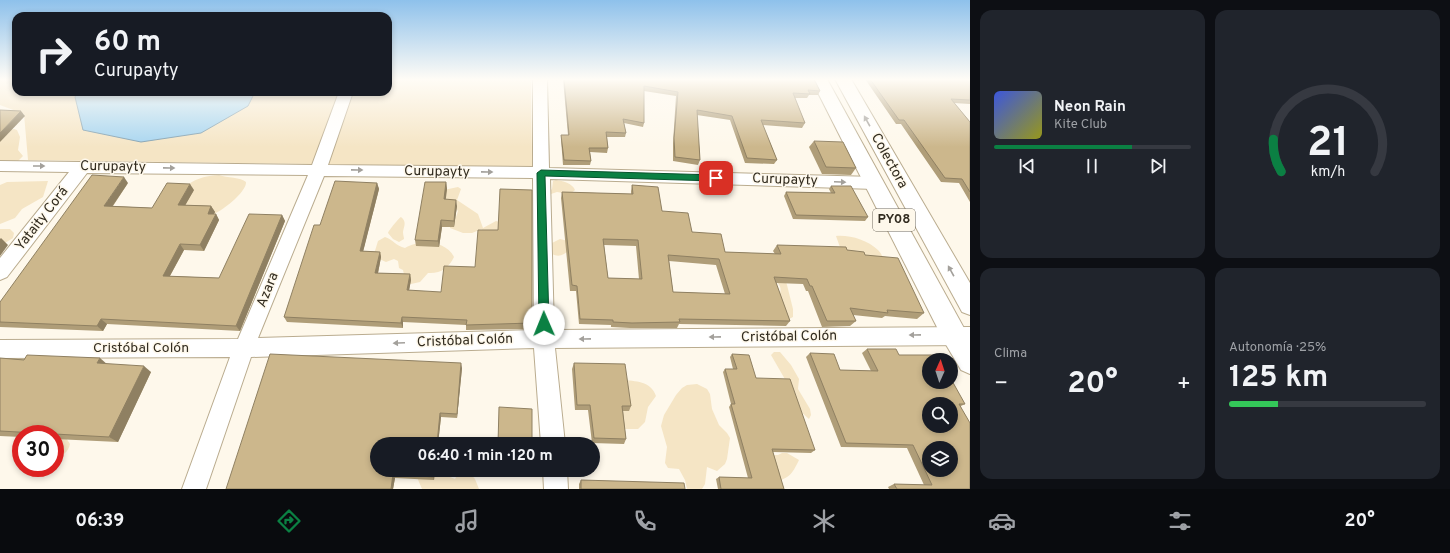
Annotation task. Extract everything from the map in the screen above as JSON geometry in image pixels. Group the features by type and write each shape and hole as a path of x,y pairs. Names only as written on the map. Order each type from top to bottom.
{"main road":[{"name":"PY08","path":"831,102 875,183 962,335 970,362"},
{"name":"Colectora","path":"856,102 970,305"}],"street":[{"name":"Azara","path":"194,489 244,348 318,170 342,102"},
{"path":"540,102 544,339 552,437"},
{"name":"Curupayty","path":"0,166 541,173 875,183"},
{"name":"Yataity Corá","path":"0,272 83,166"},
{"name":"Cristóbal Colón","path":"0,349 244,348 544,339 962,335"},
{"path":"555,477 556,489"}],"shaded area":[{"path":"0,102 531,102 532,167 28,160 24,114 0,105"},
{"path":"14,129 17,130 20,137 18,150 23,156 18,161 0,163 0,133"},
{"path":"219,175 241,179 246,182 238,196 220,210 206,216 160,214 179,192 192,182 208,176"},
{"path":"556,180 570,184 575,190 569,194 557,192 551,194 551,217 545,196 552,189 553,181"},
{"path":"48,181 43,197 22,209 15,218 0,224 0,185 7,182"},
{"path":"458,187 461,189 457,200 478,214 483,228 496,221 503,223 517,232 479,234 482,229 472,233 463,233 450,228 450,222 456,217 458,211 455,207 448,204 439,191"},
{"path":"401,217 405,222 403,232 404,239 399,242 393,239 388,233"},
{"path":"0,229 10,229 14,233 13,238 5,243 0,250"},
{"path":"836,236 853,237 869,243 882,255 886,264 841,250"},
{"path":"385,237 405,248 417,243 425,242 439,244 450,251 454,257 444,270 428,273 420,282 411,284 405,279 403,270 399,268 398,261 394,259 386,262 377,258 374,254 378,241"},
{"path":"560,239 568,241 570,249 567,252 557,256 547,251 546,246"},
{"path":"785,277 793,309 793,317 789,319 777,301 781,290 776,281"},
{"path":"774,352 780,352 791,365 799,379 798,389 810,409 811,415 809,419 800,411 786,381 771,355"},
{"path":"622,380 642,383 650,387 656,396 648,407 645,422 638,429 622,429"},
{"path":"697,384 707,389 710,394 712,409 719,425 730,438 725,464 717,471 707,467 705,484 702,489 687,489 685,480 679,469 668,468 665,463 667,447 661,426 664,415 682,388 687,385"},
{"path":"64,435 70,444 64,454"},
{"path":"787,453 799,460 791,474 778,481 766,455 778,455"},
{"path":"417,477 450,477 455,479 456,477 473,477 479,489 422,489"}],"water":[{"path":"76,102 250,102 248,106 201,133 141,142 83,130"}],"building":[{"path":"566,102 644,102 644,123 623,119 626,133 606,132 608,148 589,148 591,161 564,160 561,135 569,135"},
{"path":"677,102 797,102 805,123 761,120 777,160 747,158 732,116 697,110 700,160 675,157 674,138"},
{"path":"886,102 953,102 970,122 970,192 962,179 945,178 904,120 899,120"},
{"path":"0,110 21,111 0,133"},
{"path":"814,141 843,142 856,168 826,167"},
{"path":"92,175 124,177 104,206 152,208 167,183 190,184 178,205 211,206 208,214 216,214 200,245 180,244 163,276 219,278 249,214 282,215 236,326 101,319 97,326 0,322 0,302"},
{"path":"335,181 377,183 360,251 380,252 375,273 410,274 407,290 441,292 444,266 475,267 478,230 498,230 500,189 532,190 532,323 466,325 467,320 402,317 401,323 284,317 314,225 320,225"},
{"path":"425,182 446,182 444,199 456,200 454,221 441,220 438,241 415,240"},
{"path":"632,185 658,187 662,211 688,213 692,232 721,234 725,252 781,254 777,245 846,247 847,250 864,252 865,255 898,258 924,313 887,310 888,313 850,308 856,321 827,321 812,286 810,286 807,279 774,277 790,321 679,319 680,322 632,323 613,322 613,320 580,319 577,286 572,285 562,192 633,194","holes":["603,239 638,240 642,279 608,278","668,255 719,259 730,294 673,292"]},
{"path":"831,186 851,186 868,217 796,215 786,192 835,193"},
{"path":"867,349 896,349 899,355 922,355 922,389 957,389 965,404 959,404 970,423 970,489 897,489 894,484 932,485 928,477 958,477 958,441 922,441 922,464 913,445 846,443 810,353 834,354 840,370 878,371"},
{"path":"270,354 461,363 457,414 440,413 438,437 370,437 370,477 393,477 391,489 226,489"},
{"path":"732,354 749,355 756,378 790,379 815,450 772,449 784,489 721,489 719,477 752,478 731,404 735,404 725,369 737,369"},
{"path":"27,355 100,358 97,363 144,366 109,437 64,435 64,425 12,425 12,432 0,431 0,358 24,360"},
{"path":"574,363 625,364 631,406 622,406 626,439 594,437 590,405 577,405"},
{"path":"499,407 532,409 532,437 498,437"},
{"path":"581,480 684,483 685,489 581,489"}],"route":[{"path":"544,324 541,173 716,178"}]}
